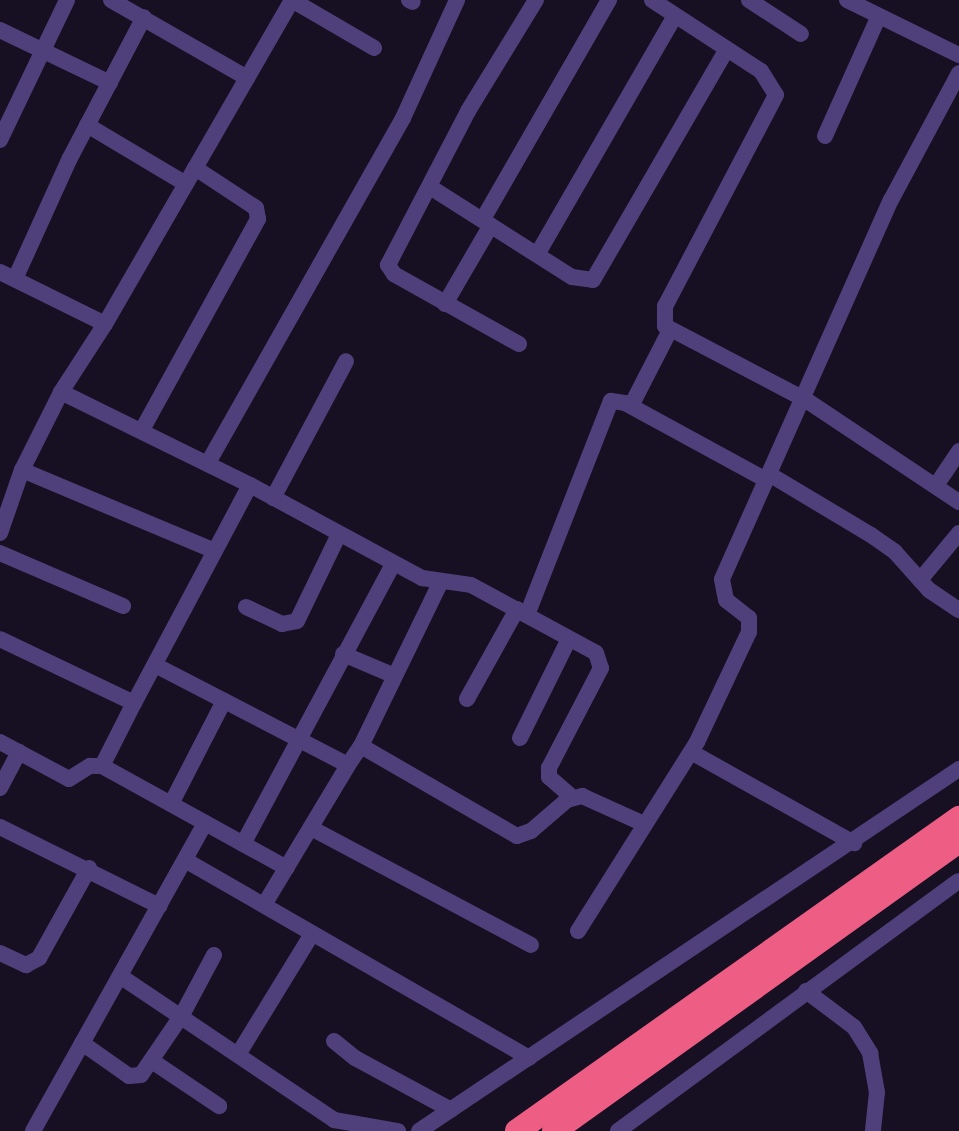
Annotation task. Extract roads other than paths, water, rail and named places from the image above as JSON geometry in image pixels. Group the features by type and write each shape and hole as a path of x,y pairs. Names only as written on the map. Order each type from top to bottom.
{"highway":[{"path":"517,1131 959,818"},
{"path":"554,1131 959,841"}],"street":[{"path":"0,140 67,0"},
{"path":"111,0 247,78"},
{"path":"0,533 22,470 61,392 105,324 292,0 374,48"},
{"path":"209,461 403,118 457,0"},
{"path":"519,344 394,274 388,265 468,111 536,0"},
{"path":"445,304 609,0"},
{"path":"652,0 770,80 776,101 661,316 670,330 806,400 937,484 959,502"},
{"path":"749,0 801,34"},
{"path":"847,0 878,18 959,55"},
{"path":"105,324 8,276 144,17"},
{"path":"538,253 674,17"},
{"path":"825,136 878,18"},
{"path":"0,30 110,83"},
{"path":"430,187 578,281 599,274 726,51"},
{"path":"578,931 691,752 749,632 749,618 726,600 722,579 806,400 891,200 959,73"},
{"path":"87,125 186,184"},
{"path":"142,430 258,219 256,208 195,168"},
{"path":"631,406 670,330"},
{"path":"273,498 346,361"},
{"path":"61,392 209,461 338,536 393,564 441,581 471,585 596,653 601,668 549,768 549,777 572,797 593,799 644,824"},
{"path":"467,699 522,612 607,407 614,399 768,477 871,535 920,580 959,610"},
{"path":"937,484 959,451"},
{"path":"22,470 215,551"},
{"path":"102,766 250,485"},
{"path":"920,580 959,533"},
{"path":"246,607 282,624 297,621 338,536"},
{"path":"0,553 123,606"},
{"path":"243,844 295,738 393,564"},
{"path":"264,905 361,746 441,581"},
{"path":"0,639 134,703"},
{"path":"520,738 569,639"},
{"path":"343,654 395,676"},
{"path":"155,665 348,765"},
{"path":"171,804 224,701"},
{"path":"0,742 69,779 90,766 102,766 287,868"},
{"path":"361,746 517,836 531,831 572,797"},
{"path":"0,788 19,752"},
{"path":"691,752 854,843"},
{"path":"419,1131 854,843 959,769"},
{"path":"33,1131 205,823"},
{"path":"0,827 89,868 159,906"},
{"path":"311,828 531,945"},
{"path":"185,860 529,1058"},
{"path":"618,1131 959,881 929,863"},
{"path":"0,953 33,963 89,868"},
{"path":"239,1053 312,934"},
{"path":"82,1043 129,1076 141,1075 182,1015 214,955"},
{"path":"120,976 239,1053 334,1120 398,1131"},
{"path":"806,991 854,1027 870,1053 877,1092 873,1131"},
{"path":"334,1041 355,1058 451,1110"},
{"path":"152,1061 219,1106"}]}
